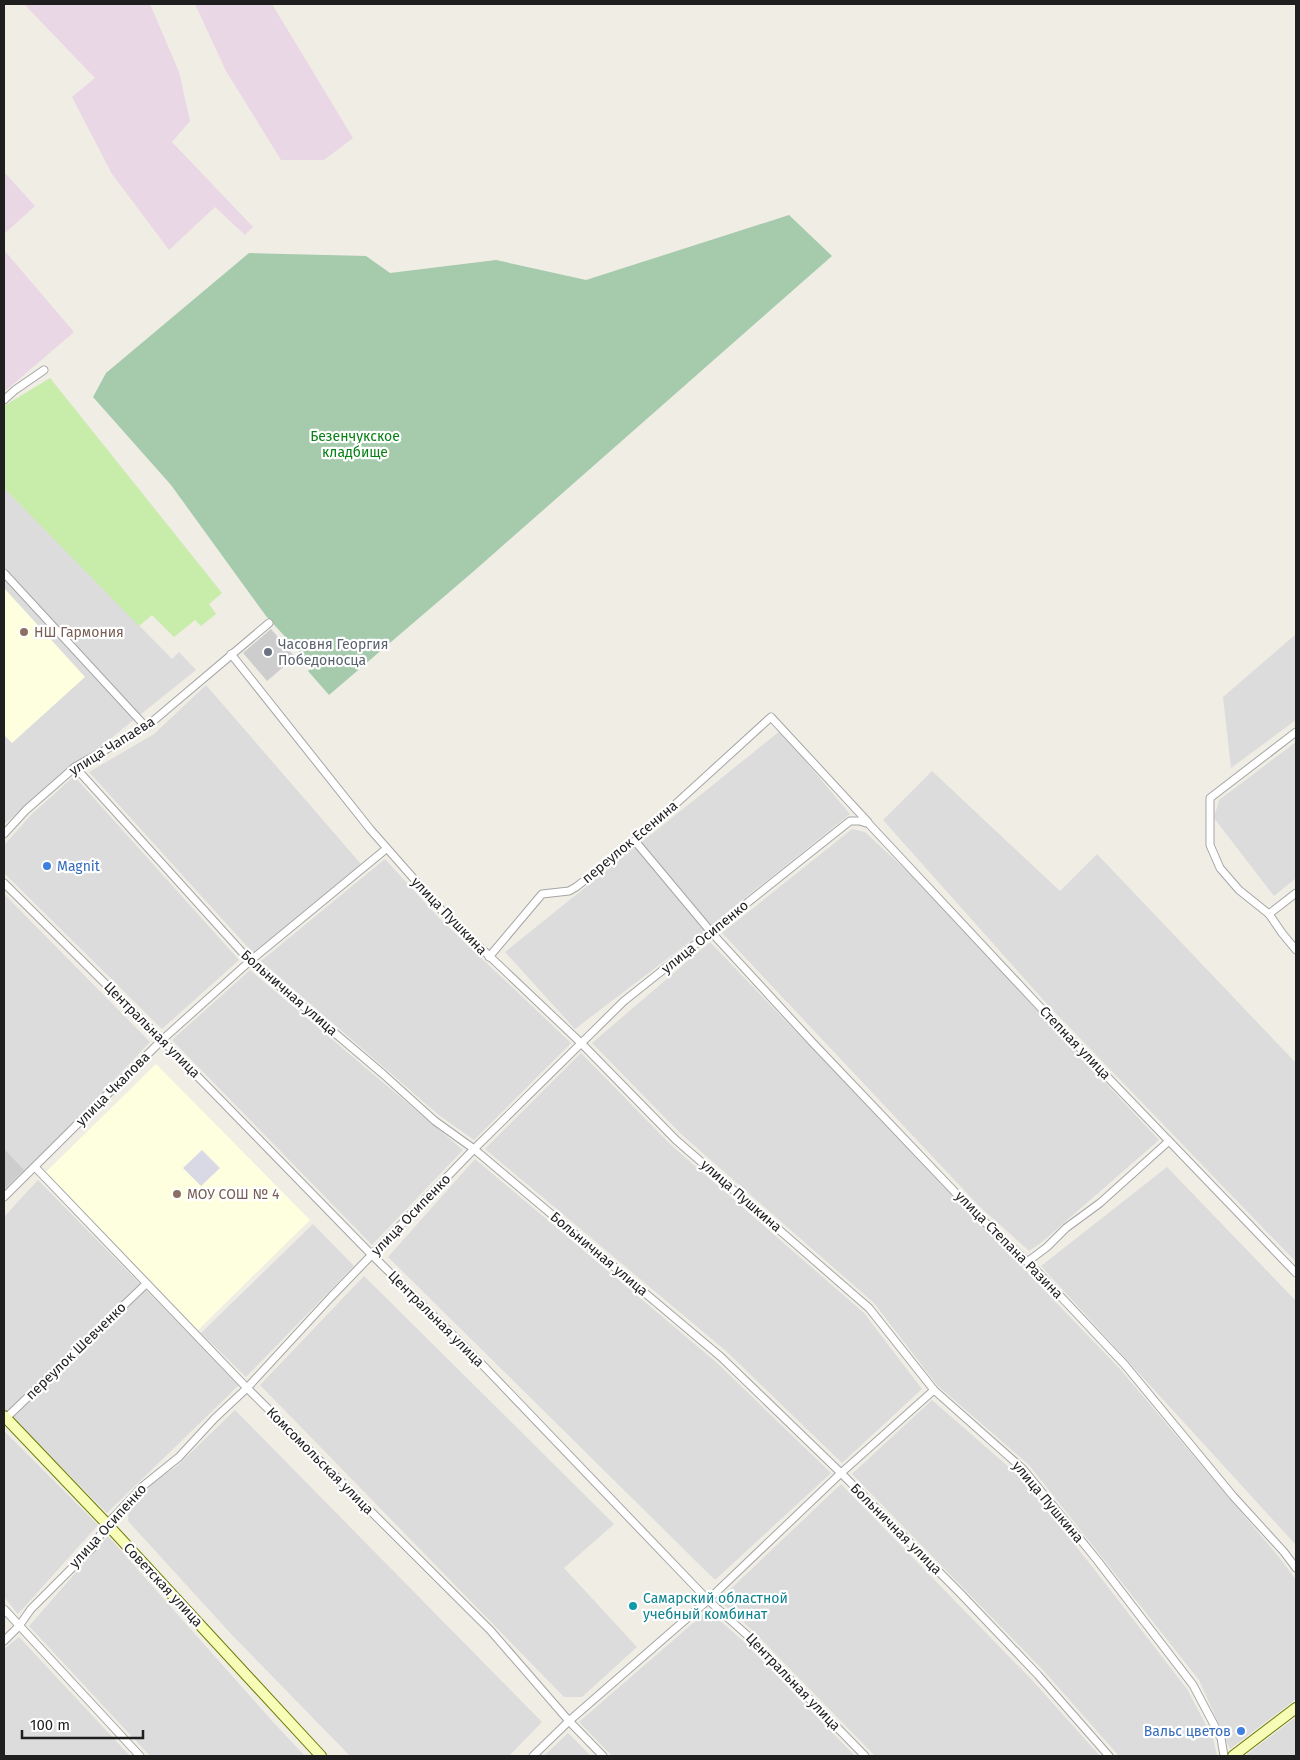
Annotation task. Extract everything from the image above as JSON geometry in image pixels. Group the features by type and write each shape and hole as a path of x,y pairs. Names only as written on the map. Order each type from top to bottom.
{"street":[{"path":"4,400 44,370"},
{"path":"4,573 146,727"},
{"name":"улица Чапаева","path":"4,834 26,810 75,767 146,727 269,623"},
{"name":"улица Пушкина","path":"231,654 386,849 444,913 581,1043 676,1140 869,1308 934,1390 1023,1469 1097,1560 1193,1685 1221,1738 1224,1756"},
{"name":"Степная улица","path":"771,717 1042,1009 1296,1273"},
{"name":"переулок Есенина","path":"489,957 542,894 570,891 635,841 771,717"},
{"path":"1296,732 1210,798 1210,845 1220,868 1239,890 1269,914 1296,950"},
{"name":"Больничная улица","path":"75,767 250,961 383,1074 435,1121 474,1149 721,1356 841,1474 1025,1661 1109,1756"},
{"name":"улица Осипенко","path":"4,1641 20,1626 31,1608 92,1547 107,1524 143,1486 179,1458 215,1418 247,1388 331,1297 474,1149 624,1001 850,821 870,824"},
{"name":"улица Степана Разина","path":"635,841 711,932 902,1137 973,1211 1027,1262 1125,1365 1233,1496 1284,1552 1296,1568"},
{"name":"улица Чкалова","path":"4,1196 162,1040 250,961 386,849"},
{"name":"Центральная улица","path":"4,883 162,1040 372,1256 475,1357 708,1600 747,1634 865,1756"},
{"path":"1269,914 1296,893"},
{"path":"1027,1262 1047,1247 1066,1228 1100,1203 1169,1141"},
{"name":"Комсомольская улица","path":"35,1167 247,1388 490,1630 569,1721 603,1756"},
{"name":"переулок Шевченко","path":"5,1417 146,1284"},
{"path":"533,1756 569,1721 708,1600 841,1474 934,1390"},
{"name":"Советская улица","path":"5,1417 107,1524 321,1756"},
{"path":"4,1609 140,1756"},
{"path":"1233,1756 1296,1708"}],"shaded area":[{"path":"24,4 150,4 179,72 190,121 172,142 253,227 245,235 215,207 169,250 112,174 72,97 95,78"},
{"path":"195,4 272,4 353,138 324,160 281,160 226,71"},
{"path":"4,172 35,206 4,234"},
{"path":"4,250 74,332 4,392"},
{"path":"4,488 172,659 179,652 196,670 4,824"},
{"name":"НШ Гармония","path":"4,588 85,677 12,743 4,735"},
{"path":"271,629 295,657 267,681 243,653"},
{"path":"1296,634 1296,720 1231,768 1223,697"},
{"path":"206,685 361,864 253,953 89,772 154,734"},
{"path":"780,731 850,814 705,930 575,1029 505,952"},
{"path":"1296,742 1296,878 1274,896 1214,818 1219,800"},
{"path":"932,771 1060,891 1097,854 1296,1063 1296,1262 1047,1004 883,820"},
{"path":"74,776 239,960 162,1029 4,873 4,845 31,815"},
{"path":"852,829 865,832 908,872 1159,1140 1042,1242 1029,1251 979,1206 722,933"},
{"path":"385,859 439,918 571,1043 474,1140 440,1116 261,961"},
{"path":"4,894 150,1042 4,1196"},
{"path":"710,942 1120,1369 1279,1557 1296,1580 1296,1699 1230,1749 1199,1680 1029,1465 937,1385 874,1303 681,1134 592,1043"},
{"path":"250,970 463,1150 372,1245 172,1040"},
{"path":"581,1053 671,1145 864,1313 922,1389 842,1463 726,1351 485,1149"},
{"name":"МОУ СОШ № 4","path":"156,1064 310,1220 198,1330 46,1172"},
{"path":"4,1149 24,1170 4,1189"},
{"path":"202,1150 220,1168 201,1186 183,1168"},
{"path":"475,1159 716,1362 831,1473 715,1580 388,1257"},
{"path":"1167,1167 1296,1301 1296,1545 1041,1266"},
{"path":"38,1180 239,1385 107,1513 4,1409 4,1217"},
{"path":"313,1224 354,1266 246,1377 201,1333"},
{"path":"364,1276 614,1524 564,1568 637,1647 582,1697 564,1697 260,1385"},
{"path":"932,1400 1018,1475 1091,1565 1187,1689 1213,1738 1217,1756 1119,1756 1043,1670 852,1474"},
{"path":"235,1410 542,1722 509,1756 350,1756 232,1635 128,1521 129,1506 155,1481 177,1466"},
{"path":"4,1431 98,1525 18,1614 4,1597"},
{"path":"841,1484 1032,1680 1100,1756 875,1756 752,1630 719,1600"},
{"path":"108,1536 305,1756 150,1756 29,1626"},
{"path":"708,1610 742,1640 855,1756 612,1756 579,1722"},
{"path":"19,1637 130,1756 4,1756 4,1649"},
{"path":"1296,1717 1296,1756 1245,1756"},
{"path":"568,1733 591,1756 544,1756"}],"green space":[{"name":"Безенчукское кладбище","path":"789,215 832,256 474,571 329,695 308,671 313,667 266,616 171,485 93,397 106,373 249,253 366,256 390,273 496,260 586,280"},
{"path":"50,378 222,593 209,604 216,614 201,626 195,620 174,637 152,615 139,626 4,488 4,406"}],"place":[{"name":"НШ Гармония","path":"24,632"},
{"name":"Часовня Георгия Победоносца","path":"268,652"},
{"name":"Magnit","path":"47,866"},
{"name":"МОУ СОШ № 4","path":"177,1194"},
{"name":"Самарский областной учебный комбинат","path":"633,1606"},
{"name":"Вальс цветов","path":"1241,1731"}]}
